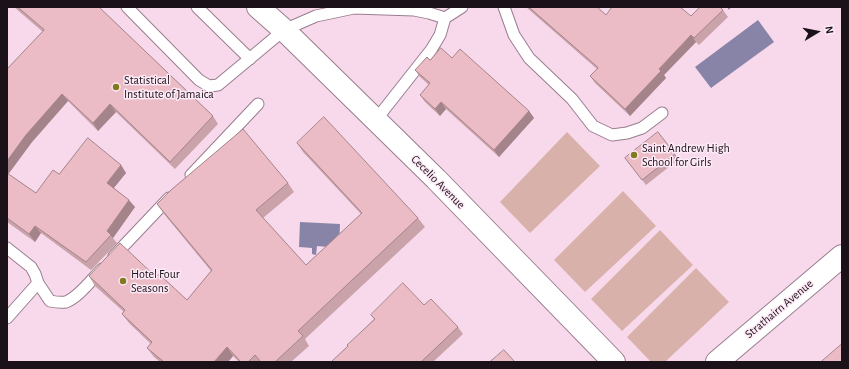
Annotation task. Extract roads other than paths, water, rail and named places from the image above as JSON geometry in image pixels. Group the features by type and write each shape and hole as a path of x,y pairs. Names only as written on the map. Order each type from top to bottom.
{"street":[{"name":"Cecelio Avenue","path":"258,7 284,30 375,121 436,179 614,362"},
{"name":"Strathairn Avenue","path":"717,362 842,256"}],"lane":[{"path":"127,7 199,80 209,86 218,85 284,30 316,16 354,8 414,10 445,18"},
{"path":"197,7 250,59"},
{"path":"375,121 431,50 440,35 445,18 462,7"},
{"path":"504,7 514,35 529,58 572,99 592,126 612,135 627,133 642,128 662,113"},
{"path":"7,248 31,267 38,283 50,301 57,303 67,301 77,295 258,104"},
{"path":"7,318 38,283"}],"place":[{"name":"Statistical Institute of Jamaica","path":"116,87"},
{"name":"Saint Andrew High School for Girls","path":"634,155"},
{"name":"Hotel Four Seasons","path":"123,281"}]}
